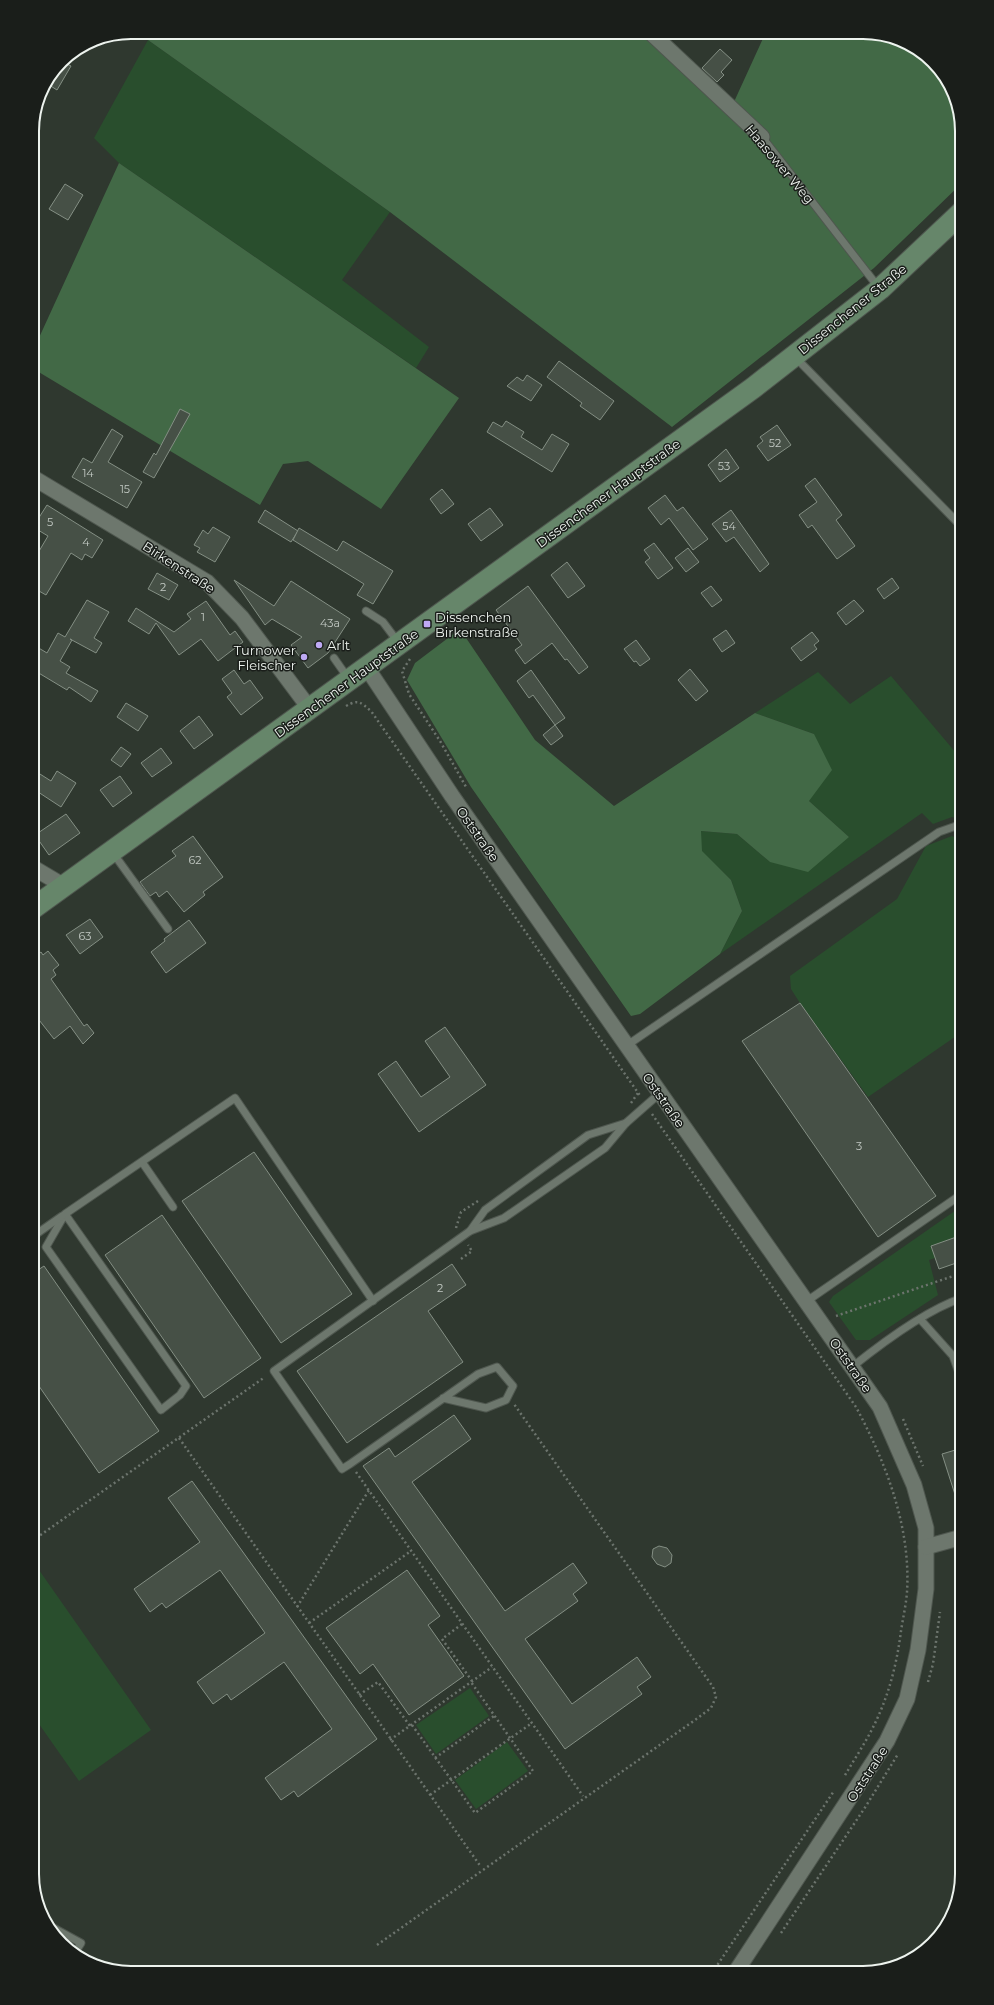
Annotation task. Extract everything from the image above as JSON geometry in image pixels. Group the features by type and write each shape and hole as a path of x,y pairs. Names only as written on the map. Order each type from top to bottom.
{"main road":[{"name":"Dissenchener Straße","path":"794,356 880,290 955,219"},
{"name":"Dissenchener Hauptstraße","path":"39,904 367,668 794,356"}],"street":[{"name":"Haasower Weg","path":"657,39 762,137"},
{"name":"Birkenstraße","path":"39,481 207,582 242,618 310,709"},
{"name":"Oststraße","path":"367,668 452,796 659,1094 813,1297 852,1367 880,1407 914,1485 926,1528 925,1596 918,1650 907,1699 888,1741 740,1966"},
{"path":"39,870 64,886"},
{"path":"926,1547 955,1539"}],"lane":[{"name":"Haasower Weg","path":"762,137 880,290"},
{"path":"794,356 955,519"},
{"path":"366,611 383,622 399,644"},
{"path":"334,658 350,680"},
{"path":"626,1046 938,832 955,826"},
{"path":"112,851 168,929"},
{"path":"443,1398 486,1408 506,1400 513,1386 497,1367 478,1374 443,1398 350,1464 342,1469 274,1371 470,1231 504,1218 587,1161 605,1148 626,1123 659,1094"},
{"path":"39,1232 235,1098 373,1301"},
{"path":"470,1231 485,1210 588,1135 626,1123"},
{"path":"142,1162 173,1207"},
{"path":"813,1297 955,1199"},
{"path":"65,1214 186,1386 180,1395 161,1410 46,1247 65,1214"},
{"path":"852,1367 920,1320 955,1300"},
{"path":"920,1320 953,1356 955,1362"},
{"path":"59,1931 81,1943 77,1949"}],"path":[{"path":"402,671 409,694 440,741 467,789"},
{"path":"360,701 371,711 646,1105 856,1407 873,1437 893,1490 901,1522 905,1552 907,1592 897,1661 888,1691 877,1720 842,1779"},
{"path":"836,1316 955,1275"},
{"path":"813,1297 836,1316 840,1322"},
{"path":"39,1535 274,1371"},
{"path":"377,1945 695,1720 711,1708 716,1697 713,1687 508,1396"},
{"path":"900,1413 920,1454 924,1468"},
{"path":"179,1438 390,1740 481,1867"},
{"path":"350,1464 583,1796"},
{"path":"298,1607 369,1490"},
{"path":"309,1623 411,1551"},
{"path":"927,1685 933,1664 940,1607"},
{"path":"359,1695 378,1682 475,1813 533,1771 442,1639 462,1624"},
{"path":"390,1740 492,1667"},
{"path":"435,1758 494,1716"},
{"path":"430,1795 532,1723"},
{"path":"780,1934 866,1806 899,1751"},
{"path":"717,1966 838,1786"}],"green space":[{"path":"649,39 728,115 763,39 869,39 881,41 898,46 919,58 936,75 943,85 952,107 954,119 955,190 874,268 672,427 390,212 148,40"},
{"path":"148,40 390,212 342,280 429,347 416,368 119,163 94,138"},
{"path":"119,163 459,398 381,509 308,461 283,464 260,505 39,372 39,338"},
{"path":"460,629 535,740 614,806 755,713 814,734 832,770 809,801 849,837 808,872 770,862 737,834 701,831 702,851 731,880 742,911 720,954 640,1014 631,1016 471,787 407,680 415,663"},
{"path":"818,672 850,704 891,676 955,752 955,818 952,817 933,824 922,813 720,954 742,911 731,880 701,851 701,831 737,834 770,862 849,837 809,801 814,734 755,713"},
{"path":"952,836 955,838 955,1037 868,1097 800,1003 791,989 790,976 897,899 926,846"},
{"path":"955,1211 955,1237 931,1246 935,1258 929,1260 938,1295 870,1340 856,1340 829,1302 833,1296"},
{"path":"39,1570 151,1730 79,1781 39,1724"},
{"path":"470,1688 489,1716 436,1754 416,1725"},
{"path":"507,1742 528,1771 476,1809 455,1780"}],"building":[{"path":"720,49 732,60 721,72 724,75 717,82 702,68"},
{"path":"68,64 71,66 57,90 50,86"},
{"path":"65,184 83,195 68,220 49,209"},
{"path":"559,361 614,401 600,420 580,406 582,403 547,377"},
{"path":"527,375 542,385 531,401 507,386 517,377 523,381"},
{"path":"180,409 190,414 154,478 143,472 154,453 156,455"},
{"path":"506,421 524,432 521,437 542,450 552,434 569,444 552,472 487,432 493,422 502,427"},
{"path":"777,425 791,445 768,461 757,446 763,441 760,437"},
{"path":"112,429 123,436 108,462 142,482 127,508 72,477 83,458 92,463"},
{"path":"726,449 739,468 720,482 708,465"},
{"path":"815,478 842,515 836,520 855,546 837,559 812,525 808,528 799,515 817,502 805,486"},
{"path":"442,489 454,504 441,514 430,499"},
{"path":"665,495 677,511 683,507 708,539 693,550 669,518 661,525 648,508"},
{"path":"47,505 103,540 92,558 85,554 82,560 71,553 46,595 39,591 39,551 48,536 39,531 39,518"},
{"path":"490,508 503,525 481,541 468,524"},
{"path":"265,510 298,531 291,542 258,522"},
{"path":"731,510 769,564 760,572 734,537 726,542 712,524"},
{"path":"213,527 230,537 215,562 197,552 200,548 194,545 203,530 208,534"},
{"path":"299,528 337,551 343,541 393,571 373,604 357,595 364,584 293,540"},
{"path":"654,543 673,568 658,579 645,562 650,558 644,550"},
{"path":"688,548 699,562 686,572 675,558"},
{"path":"567,562 585,586 568,598 551,575"},
{"path":"157,573 178,585 169,600 148,589"},
{"path":"892,578 899,588 884,599 877,589"},
{"path":"234,580 274,606 291,581 350,619 328,653 308,668 291,645 302,637 272,619 265,625"},
{"path":"528,586 588,667 579,674 567,659 565,660 552,643 525,664 515,650 522,645 496,610"},
{"path":"711,586 722,600 712,607 701,593"},
{"path":"87,600 109,612 94,638 102,643 96,653 72,640 60,661 70,667 66,673 98,691 91,702 69,687 67,690 39,673 39,648 47,653 58,633 65,637"},
{"path":"854,600 864,611 846,625 837,613"},
{"path":"206,601 230,635 235,631 243,642 218,661 201,639 179,655 156,623 149,634 128,621 136,608 174,632 191,619 187,614"},
{"path":"726,630 735,643 722,652 713,639"},
{"path":"812,632 819,641 814,645 817,649 801,661 791,648"},
{"path":"636,640 650,659 640,666 636,661 634,662 624,649"},
{"path":"690,669 708,691 696,701 678,680"},
{"path":"234,670 244,684 250,680 263,698 241,715 227,697 232,693 222,679"},
{"path":"531,670 565,718 555,725 533,695 529,698 517,681"},
{"path":"126,703 148,716 138,731 117,717"},
{"path":"199,716 213,735 194,749 180,731"},
{"path":"555,725 563,736 551,745 543,735"},
{"path":"121,747 131,754 121,767 111,760"},
{"path":"161,748 172,763 152,777 141,763"},
{"path":"57,771 76,783 61,807 39,793 39,773 51,781"},
{"path":"120,776 132,793 113,807 100,790"},
{"path":"66,814 80,833 49,855 39,841 39,832"},
{"path":"193,836 223,877 203,892 205,895 184,912 167,891 159,897 156,892 150,896 140,882 176,856 172,851"},
{"path":"90,919 103,937 80,954 66,935"},
{"path":"189,920 206,943 166,973 151,952 165,941 164,939"},
{"path":"48,951 59,965 53,970 56,975 51,979 84,1026 87,1024 94,1033 83,1044 70,1026 54,1039 39,1020 39,953 41,952 43,955"},
{"path":"800,1003 936,1196 878,1237 742,1041"},
{"path":"445,1027 486,1085 419,1132 378,1074 396,1061 421,1097 450,1077 425,1041"},
{"path":"254,1152 352,1294 281,1343 182,1201"},
{"path":"162,1215 261,1358 204,1398 105,1255"},
{"path":"955,1237 955,1263 939,1269 931,1246"},
{"path":"452,1264 466,1285 428,1311 463,1362 347,1443 297,1371"},
{"path":"44,1266 159,1431 99,1473 39,1386 39,1269"},
{"path":"454,1415 471,1439 412,1482 505,1611 573,1563 587,1583 573,1594 578,1601 525,1639 572,1704 637,1657 651,1677 637,1687 642,1694 565,1749 363,1466 389,1448 395,1457"},
{"path":"955,1450 955,1495 942,1454"},
{"path":"192,1481 377,1739 298,1797 294,1791 281,1800 265,1778 332,1729 284,1662 231,1700 227,1694 213,1704 197,1682 265,1633 220,1570 166,1608 162,1603 150,1612 134,1589 200,1542 168,1498"},
{"path":"659,1546 667,1548 672,1555 671,1563 665,1567 657,1564 652,1557 653,1549"},
{"path":"407,1570 440,1616 428,1625 464,1676 409,1715 373,1664 360,1674 326,1628"}],"place":[{"name":"Dissenchen Birkenstraße","path":"427,624"},
{"name":"Arlt","path":"319,645"},
{"name":"Turnower Fleischer","path":"304,657"}]}
